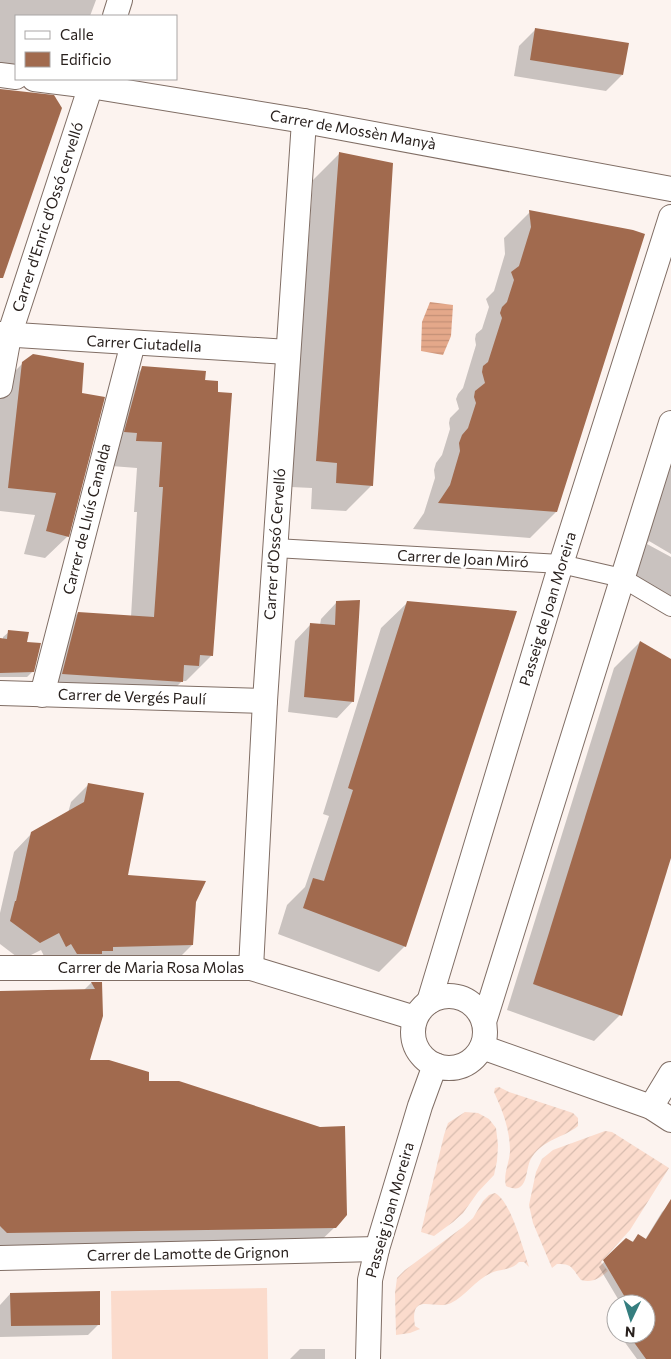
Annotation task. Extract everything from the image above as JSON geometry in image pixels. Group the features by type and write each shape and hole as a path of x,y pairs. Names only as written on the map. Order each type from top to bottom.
{"street":[{"path":"115,15 120,0"},
{"path":"0,75 15,77"},
{"name":"Carrer de Mossèn Manyà","path":"53,80 91,82 671,189"},
{"name":"Carrer d'Enric d'Ossó cervelló","path":"0,386 5,335 91,82"},
{"name":"Carrer d'Ossó Cervelló","path":"251,968 265,701 304,121"},
{"name":"Passeig de Joan Moreira","path":"422,1010 671,217"},
{"name":"Carrer Ciutadella","path":"5,335 288,352"},
{"name":"Carrer de Lluís Canalda","path":"42,695 133,343"},
{"path":"484,1022 473,1005 462,998 448,996 422,1010 413,1032 416,1046 423,1057 435,1065 453,1068 465,1064 475,1057 482,1047 485,1034 484,1022 671,423"},
{"name":"Carrer de Joan Miró","path":"275,548 561,564 622,578 671,606"},
{"name":"Carrer de Vergés Paulí","path":"0,693 265,701"},
{"name":"Carrer de Maria Rosa Molas","path":"0,968 251,968 422,1010"},
{"path":"482,1047 661,1113 671,1074"},
{"name":"Passeig joan Moreira","path":"368,1359 370,1280 376,1249 420,1106 435,1065"},
{"name":"Carrer de Lamotte de Grignon","path":"0,1258 376,1249"}],"shaded area":[{"path":"430,302 453,305 451,336 443,355 421,351 422,322"},
{"path":"499,1087 573,1113 578,1118 578,1126 548,1142 537,1151 532,1157 523,1185 519,1188 506,1186 505,1178 510,1144 505,1121 494,1092 495,1088"},
{"path":"465,1112 478,1113 489,1119 496,1128 498,1145 494,1175 478,1192 463,1213 434,1236 421,1232 444,1135 448,1123"},
{"path":"605,1131 612,1132 669,1168 630,1230 601,1262 608,1271 595,1280 585,1281 581,1280 569,1266 557,1264 552,1268 533,1223 529,1205 536,1172 542,1159 553,1150"},
{"path":"495,1193 501,1198 511,1215 529,1267 524,1262 519,1262 513,1267 495,1271 485,1276 451,1303 445,1305 420,1305 416,1308 414,1315 415,1326 420,1329 396,1335 395,1293 397,1278 463,1227 473,1218 483,1201 489,1195"},
{"path":"267,1288 268,1359 112,1359 111,1291"}],"building":[{"path":"535,28 629,43 623,75 530,60"},
{"path":"0,89 54,95 62,108 3,278 0,278"},
{"path":"339,152 393,163 373,486 336,483 337,463 316,461"},
{"path":"529,210 645,234 557,512 438,503 450,485 460,451 459,443 462,435 468,428 476,403 475,391 485,383 482,372 483,366 488,362 502,318 500,313 502,307 507,302 514,280 511,272 519,266 531,227"},
{"path":"33,354 84,363 82,393 105,397 69,537 46,531 56,493 8,488 22,362"},
{"path":"142,366 206,371 205,380 218,381 218,392 232,393 213,656 200,655 199,666 184,665 183,682 62,674 78,612 154,617 163,487 159,487 162,442 136,441 137,433 124,432"},
{"path":"360,600 354,702 304,697 310,623 335,625 336,601"},
{"path":"407,601 517,611 406,947 303,908 313,878 324,881 353,790 348,788"},
{"path":"8,630 29,632 27,642 41,643 34,672 0,673 0,638 7,639"},
{"path":"640,641 671,659 671,858 622,1016 533,984"},
{"path":"88,783 144,793 128,875 206,881 196,902 193,945 113,947 113,951 102,951 102,954 77,954 71,944 66,947 59,933 40,943 10,921 31,832 84,802"},
{"path":"91,982 102,982 103,1016 90,1060 109,1060 149,1072 149,1081 179,1081 320,1127 345,1126 347,1215 336,1228 7,1233 0,1226 0,991 95,989"},
{"path":"671,1199 671,1359 646,1359 635,1344 656,1344 656,1294 623,1294 603,1260 626,1238 633,1242 638,1234 646,1239"},
{"path":"100,1291 100,1325 11,1326 10,1293"}]}
